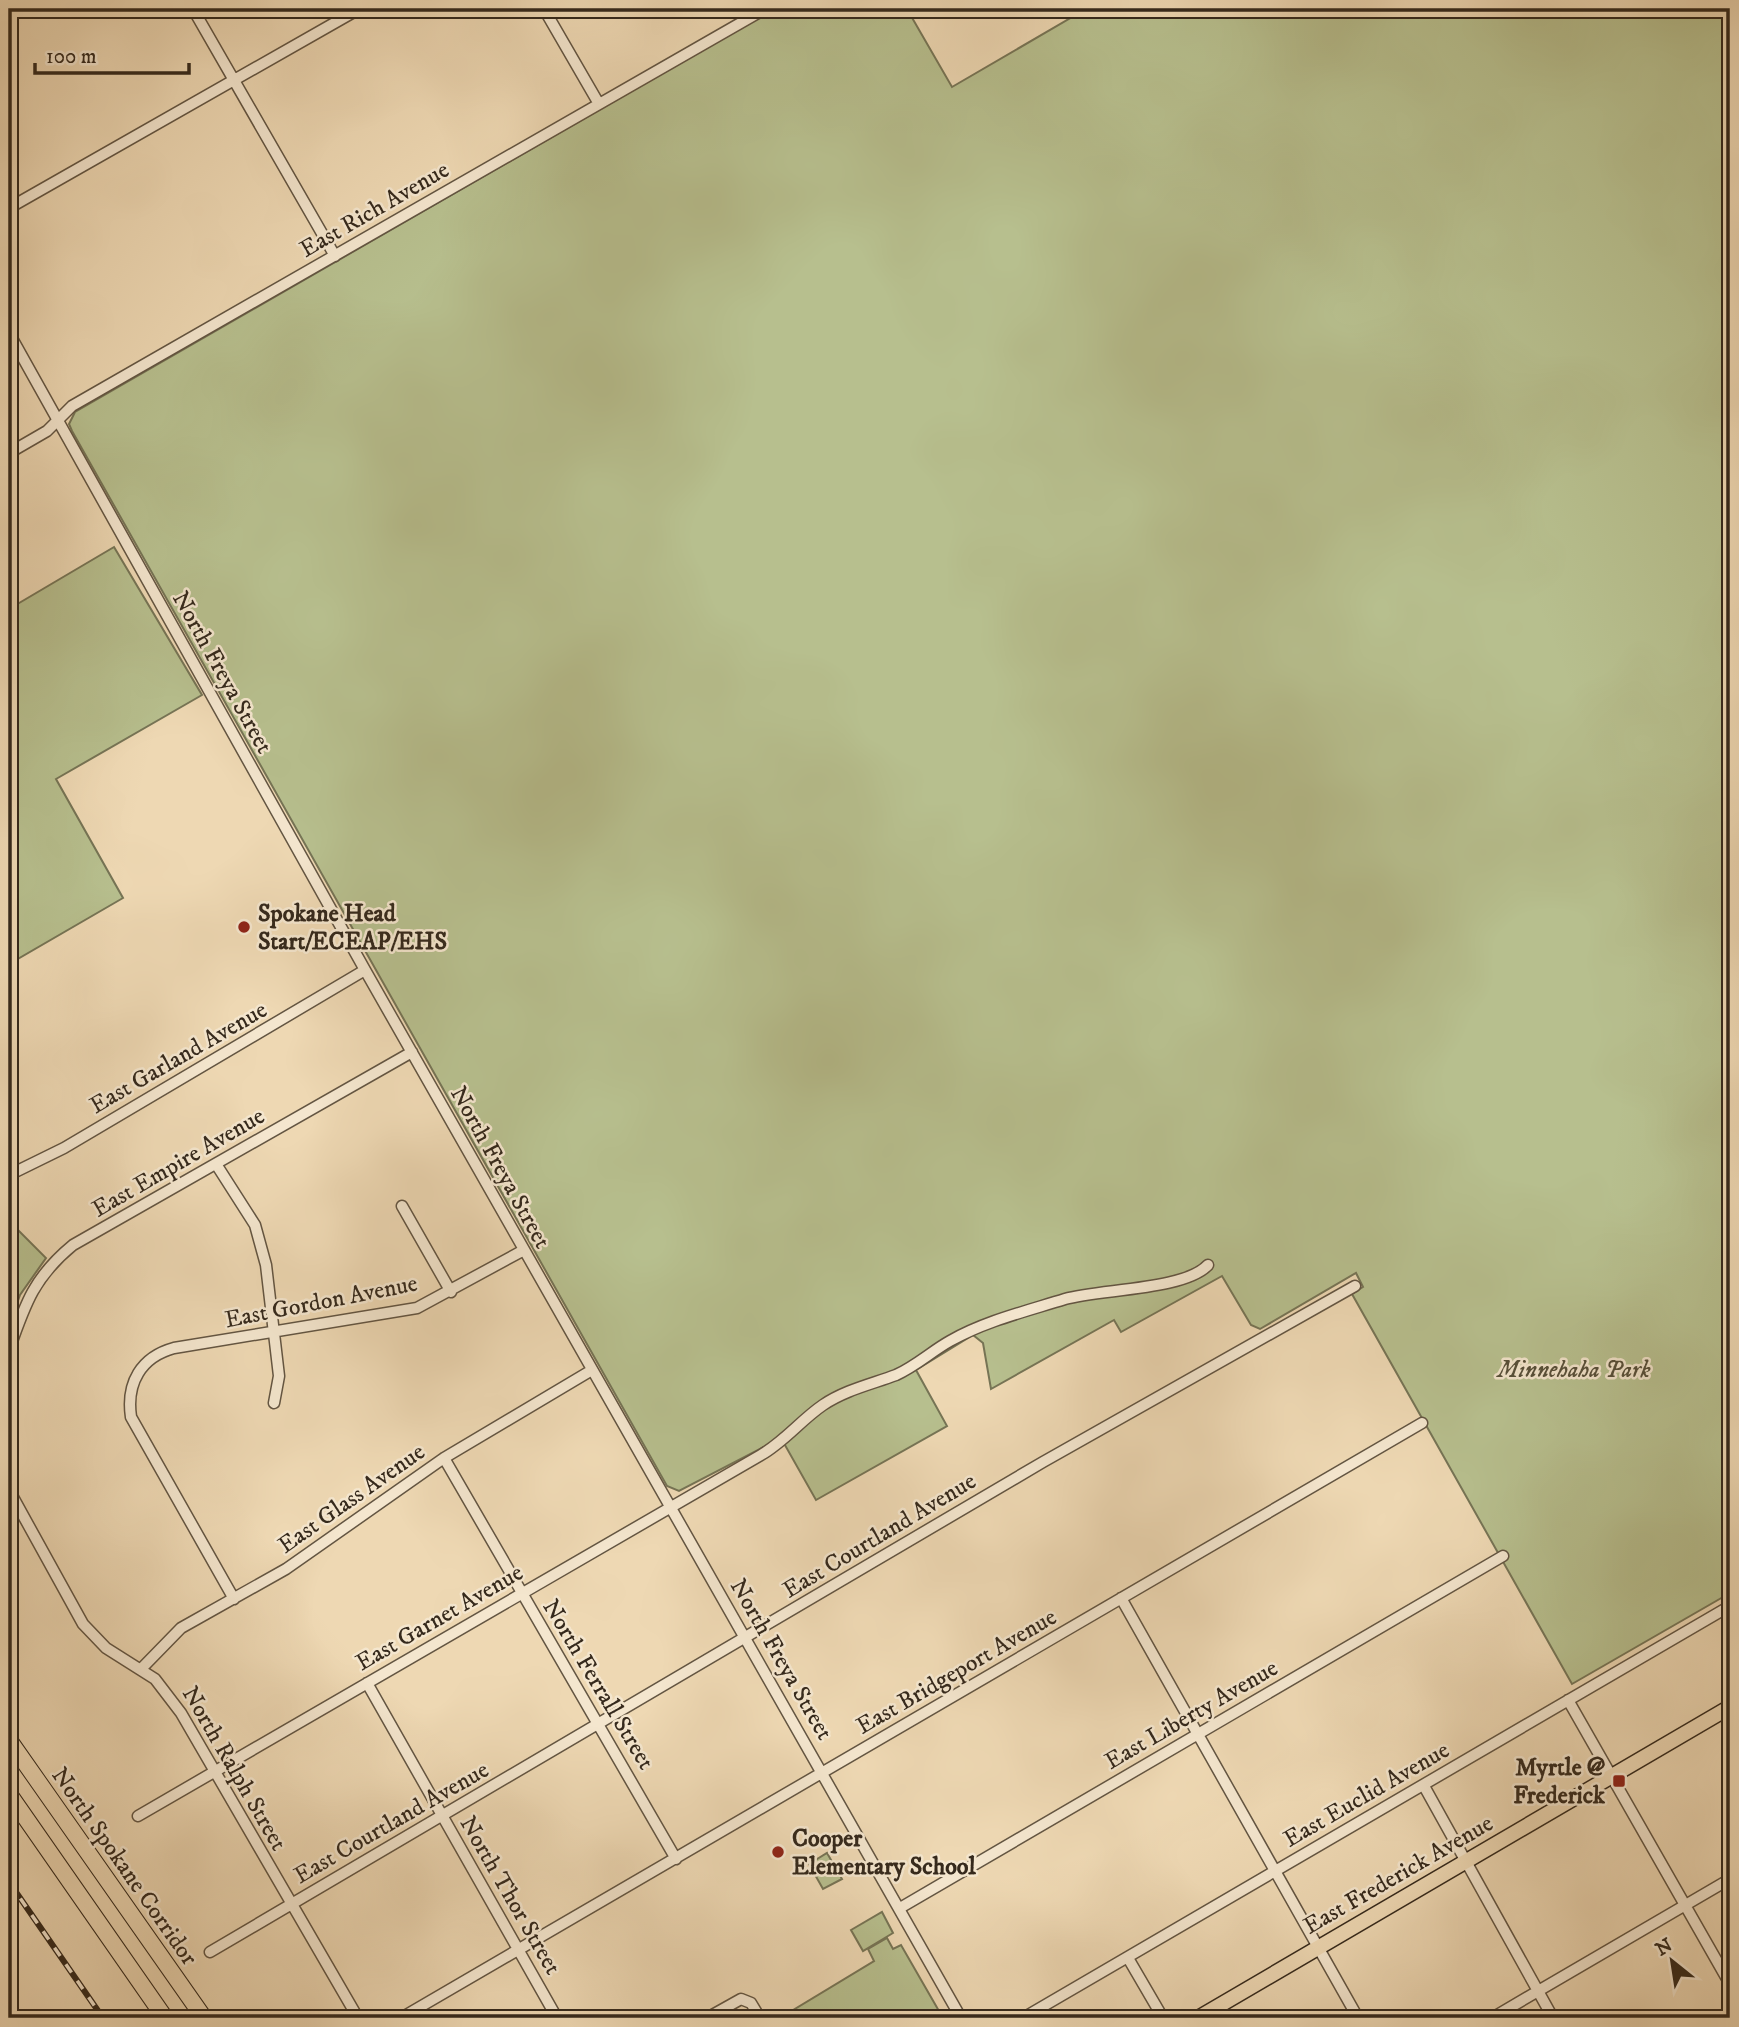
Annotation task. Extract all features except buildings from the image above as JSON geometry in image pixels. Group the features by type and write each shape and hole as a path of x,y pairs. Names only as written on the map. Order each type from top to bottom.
{"highway":[{"name":"North Spokane Corridor","path":"9,1740 204,2018"},
{"path":"9,1794 165,2018"}],"main road":[{"name":"East Frederick Avenue","path":"1199,2018 1730,1707"}],"street":[{"path":"193,9 335,256"},
{"path":"9,208 359,9"},
{"path":"544,9 599,104"},
{"name":"East Rich Avenue","path":"9,453 47,430 72,406 765,9"},
{"name":"North Freya Street","path":"9,333 365,970 961,2018"},
{"name":"East Garland Avenue","path":"9,1175 64,1148 365,970"},
{"name":"East Empire Avenue","path":"9,1350 27,1299 52,1262 73,1245 412,1052"},
{"path":"216,1164 255,1225 266,1265 279,1376 274,1403"},
{"path":"402,1206 451,1292"},
{"name":"East Gordon Avenue","path":"234,1599 131,1417 129,1402 139,1371 155,1353 417,1308 451,1292 524,1250"},
{"name":"East Garnet Avenue","path":"138,1815 761,1455 782,1442 823,1404 914,1366 968,1332 1074,1297 1139,1288 1198,1273 1208,1265"},
{"name":"East Courtland Avenue","path":"210,1952 1043,1462 1355,1286"},
{"name":"East Glass Avenue","path":"142,1668 181,1628 286,1569 444,1458 592,1370"},
{"name":"East Bridgeport Avenue","path":"401,2018 1422,1423"},
{"name":"North Ferrall Street","path":"444,1458 676,1859"},
{"name":"North Ralph Street","path":"9,1490 83,1624 106,1648 142,1668 167,1692 358,2018"},
{"name":"East Liberty Avenue","path":"900,1908 1503,1556"},
{"path":"1122,1598 1358,2018"},
{"name":"East Euclid Avenue","path":"1023,2018 1730,1606"},
{"name":"North Thor Street","path":"367,1683 557,2018"},
{"path":"1568,1700 1730,1984"},
{"path":"1424,1786 1553,2018"},
{"path":"1492,2018 1730,1879"},
{"path":"1128,1958 1163,2018"},
{"path":"707,2018 737,2001 746,2000 760,2018"}],"green space":[{"name":"Minnehaha Park","path":"774,9 907,9 952,87 1086,9 1730,9 1730,1593 1572,1684 1352,1294 1363,1287 1356,1273 1260,1329 1251,1325 1222,1276 1121,1332 1114,1320 991,1389 983,1343 973,1335 916,1370 947,1426 816,1500 781,1438 679,1491 667,1486 72,431 69,424 75,412"},
{"path":"114,547 202,695 56,779 123,898 9,964 9,609"},
{"path":"9,1221 46,1258 20,1295 9,1326"},
{"path":"827,1853 842,1879 823,1889 809,1864"},
{"path":"882,1912 893,1933 863,1951 851,1930"},
{"path":"887,1938 893,1949 901,1945 943,2018 780,2018 874,1961 868,1949"}],"railway":[{"path":"9,1882 103,2018"}],"place":[{"name":"Spokane Head Start/ECEAP/EHS","path":"244,927"},
{"name":"Myrtle @ Frederick","path":"1619,1781"},
{"name":"Cooper Elementary School","path":"778,1852"}]}
